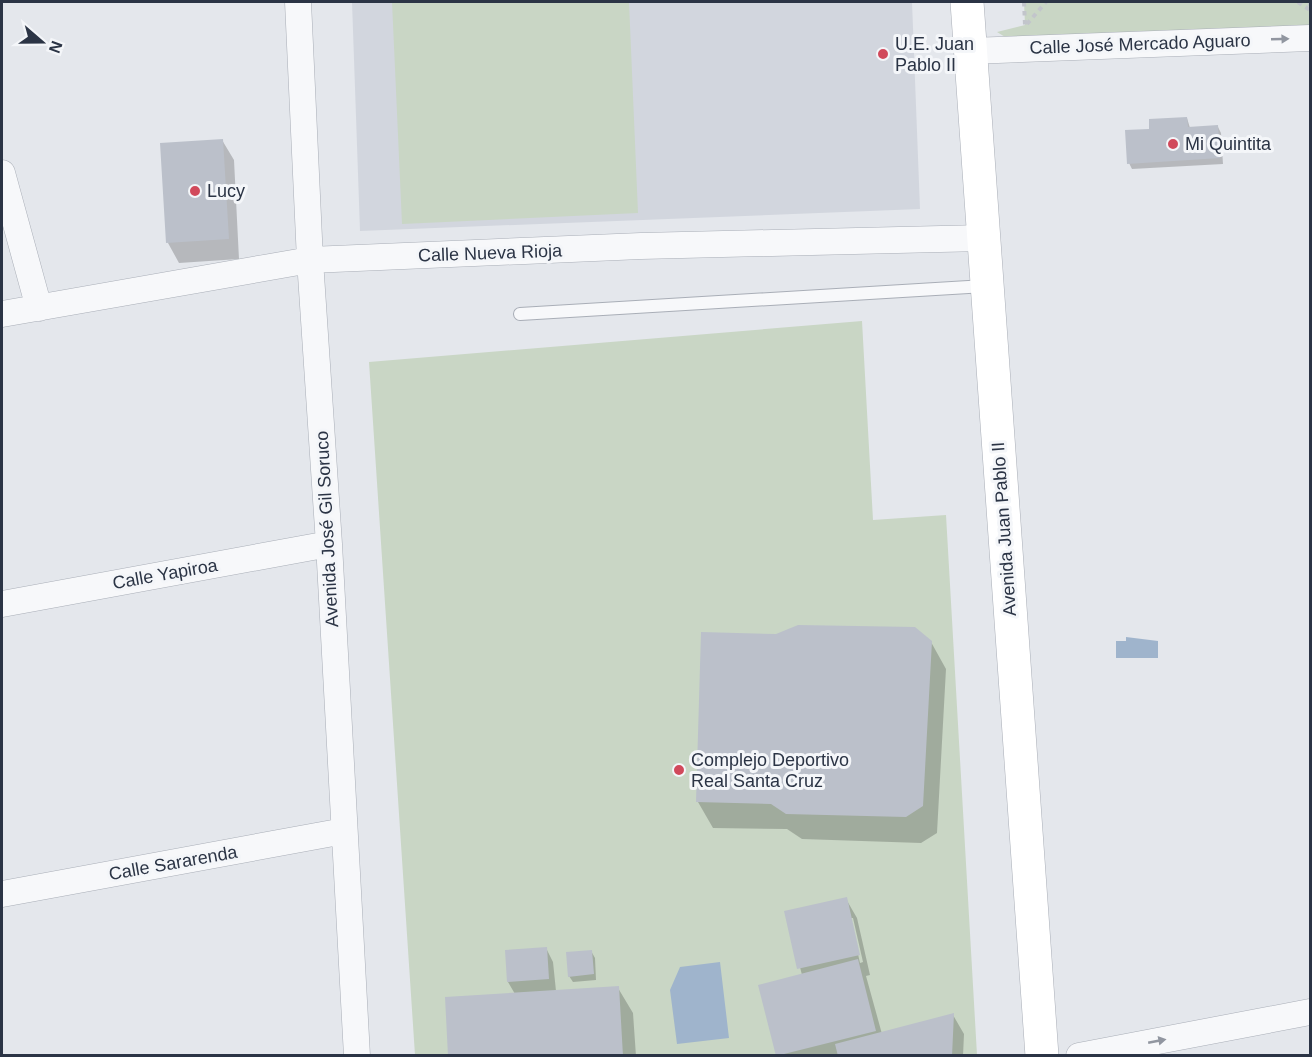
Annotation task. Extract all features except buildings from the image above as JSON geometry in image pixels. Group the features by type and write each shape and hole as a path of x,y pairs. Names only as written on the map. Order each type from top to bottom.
{"street":[{"name":"Avenida José Gil Soruco","path":"298,2 310,260 329,544 357,1056"},
{"name":"Avenida Juan Pablo II","path":"967,2 1042,1056"},
{"name":"Calle José Mercado Aguaro","path":"970,51 1311,38"},
{"path":"2,173 39,308"},
{"name":"Calle Nueva Rioja","path":"2,315 310,260 640,246 983,238"},
{"name":"Calle Yapiroa","path":"2,604 329,544"},
{"name":"Calle Sararenda","path":"2,894 344,831"},
{"path":"1079,1056 1311,1012"}],"lane":[{"path":"520,314 986,286"}],"path":[{"path":"1025,25 1046,2"},
{"path":"1298,2 1311,10"}],"shaded area":[{"path":"352,2 912,2 920,209 360,231"}],"green space":[{"path":"392,2 629,2 638,213 402,224"},
{"path":"1024,2 1310,2 1310,28 1010,40 997,32 1025,25"},
{"name":"Complejo Deportivo Real Santa Cruz","path":"862,321 873,520 946,515 977,1055 415,1055 369,362"}],"water":[{"path":"1126,637 1158,641 1158,658 1116,658 1116,641 1126,641"},
{"path":"720,962 729,1038 677,1044 670,990 680,967"}],"place":[{"name":"U.E. Juan Pablo II","path":"883,54"},
{"name":"Mi Quintita","path":"1173,144"},
{"name":"Lucy","path":"195,191"},
{"name":"Complejo Deportivo Real Santa Cruz","path":"679,770"}]}
